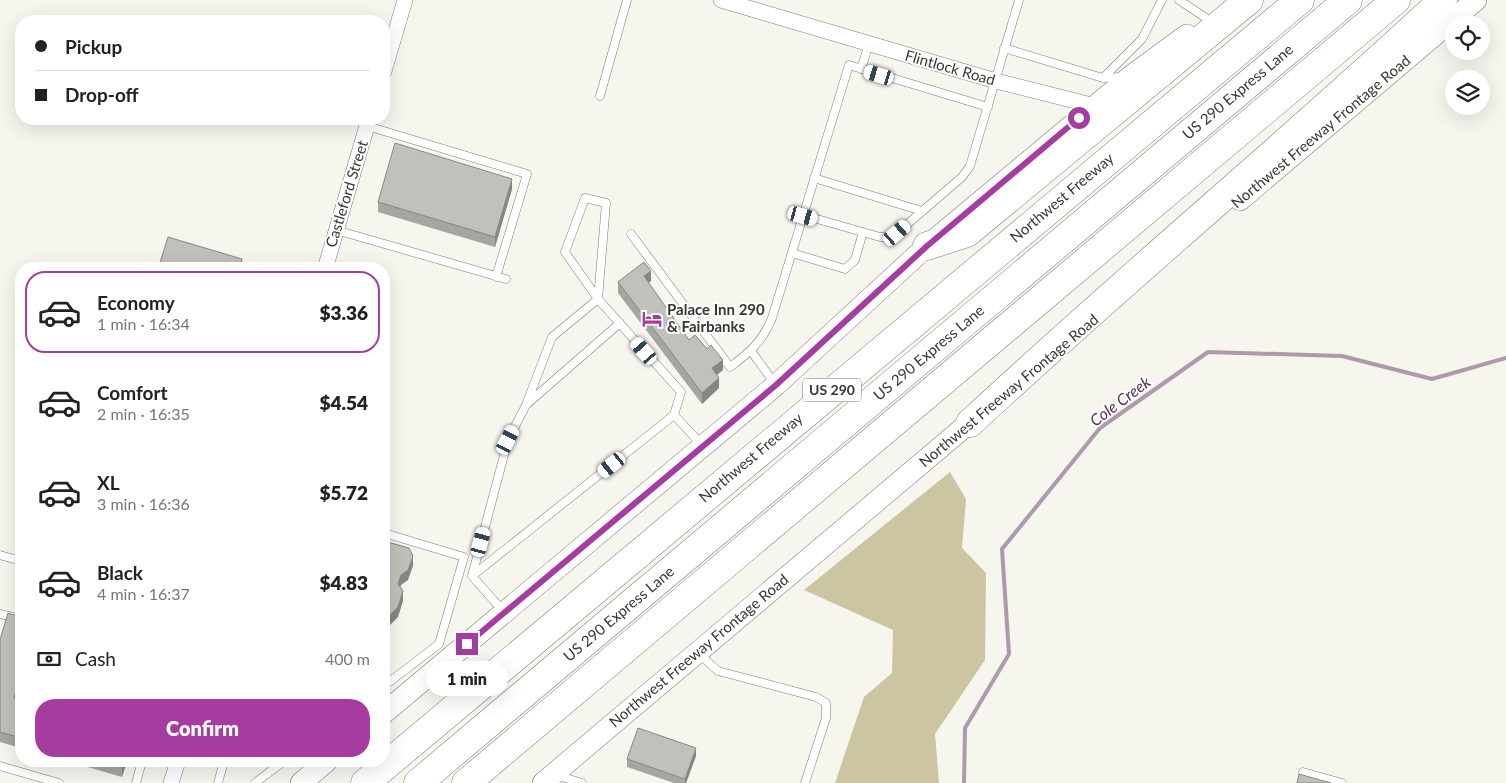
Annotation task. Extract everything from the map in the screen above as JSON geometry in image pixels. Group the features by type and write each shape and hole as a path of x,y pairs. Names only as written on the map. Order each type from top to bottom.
{"highway":[{"path":"927,246 967,233 1249,0"},
{"name":"Northwest Freeway","path":"390,762 1300,0"},
{"name":"US 290 Express Lane","path":"418,783 1348,0"},
{"path":"466,783 1396,0"},
{"path":"970,423 1070,329 1382,57 1442,0"},
{"name":"Northwest Freeway","path":"365,783 384,767"}],"main road":[{"path":"390,707 441,654 504,612 776,385 927,246 1131,76 1209,20 1233,0"},
{"name":"Northwest Freeway Frontage Road","path":"549,779 697,652 970,423 1183,248 1476,0"},
{"path":"301,783 320,767"}],"street":[{"path":"390,51 405,0"},
{"name":"Flintlock Road","path":"721,0 996,81 1095,106"},
{"name":"Castleford Street","path":"327,262 367,125"},
{"path":"171,783 176,767"}],"lane":[{"path":"600,96 628,0"},
{"path":"803,216 887,237 897,233 966,172 988,107 1019,0"},
{"path":"1103,78 1142,39 1162,0"},
{"path":"1179,0 1209,20"},
{"path":"861,69 869,44"},
{"path":"1004,48 1103,78 1131,76"},
{"path":"631,234 730,367 752,351 767,330 849,66 988,107"},
{"path":"374,125 528,174 496,276"},
{"path":"814,178 922,211"},
{"path":"472,576 508,440 526,405 552,337 598,300 606,203 585,198 566,252 598,300 681,392 674,415 472,576"},
{"path":"336,230 506,279"},
{"path":"792,253 845,268 855,260 863,232"},
{"path":"526,405 620,323"},
{"path":"752,351 776,385"},
{"path":"674,415 702,445"},
{"path":"390,535 464,557 441,654 390,683"},
{"path":"0,554 15,559"},
{"path":"472,576 504,612"},
{"path":"0,614 15,618"},
{"path":"697,652 718,671 816,697 826,703 826,718 806,783"},
{"path":"0,766 59,783"},
{"path":"136,783 140,767"},
{"path":"218,783 222,767"},
{"path":"255,783 276,767"},
{"path":"1303,772 1342,783"},
{"path":"549,779 582,783"}],"shaded area":[{"path":"950,472 966,499 962,548 986,573 985,660 935,734 939,783 835,783 864,697 892,673 893,630 804,590"}],"building":[{"path":"395,143 512,179 495,237 378,202"},
{"path":"168,237 242,259 241,262 160,262"},
{"name":"Palace Inn 290 & Fairbanks","path":"644,262 651,271 644,276 689,340 695,335 707,349 711,345 723,360 712,368 719,378 702,393 618,282"},
{"path":"390,543 409,548 413,556 408,570 401,575 398,584 403,591 398,607 390,615"},
{"path":"8,613 15,615 15,736 0,732 0,640"},
{"path":"638,728 696,748 685,779 627,759"},
{"path":"1299,774 1331,783 1297,783"}],"waterway":[{"name":"Cole Creek","path":"964,783 965,728 1009,654 1002,549 1100,428 1208,352 1342,356 1432,379 1506,358"}],"place":[{"name":"Palace Inn 290 & Fairbanks","path":"652,319"}],"route":[{"path":"467,644 702,445 776,385 927,246 1079,118"}]}
